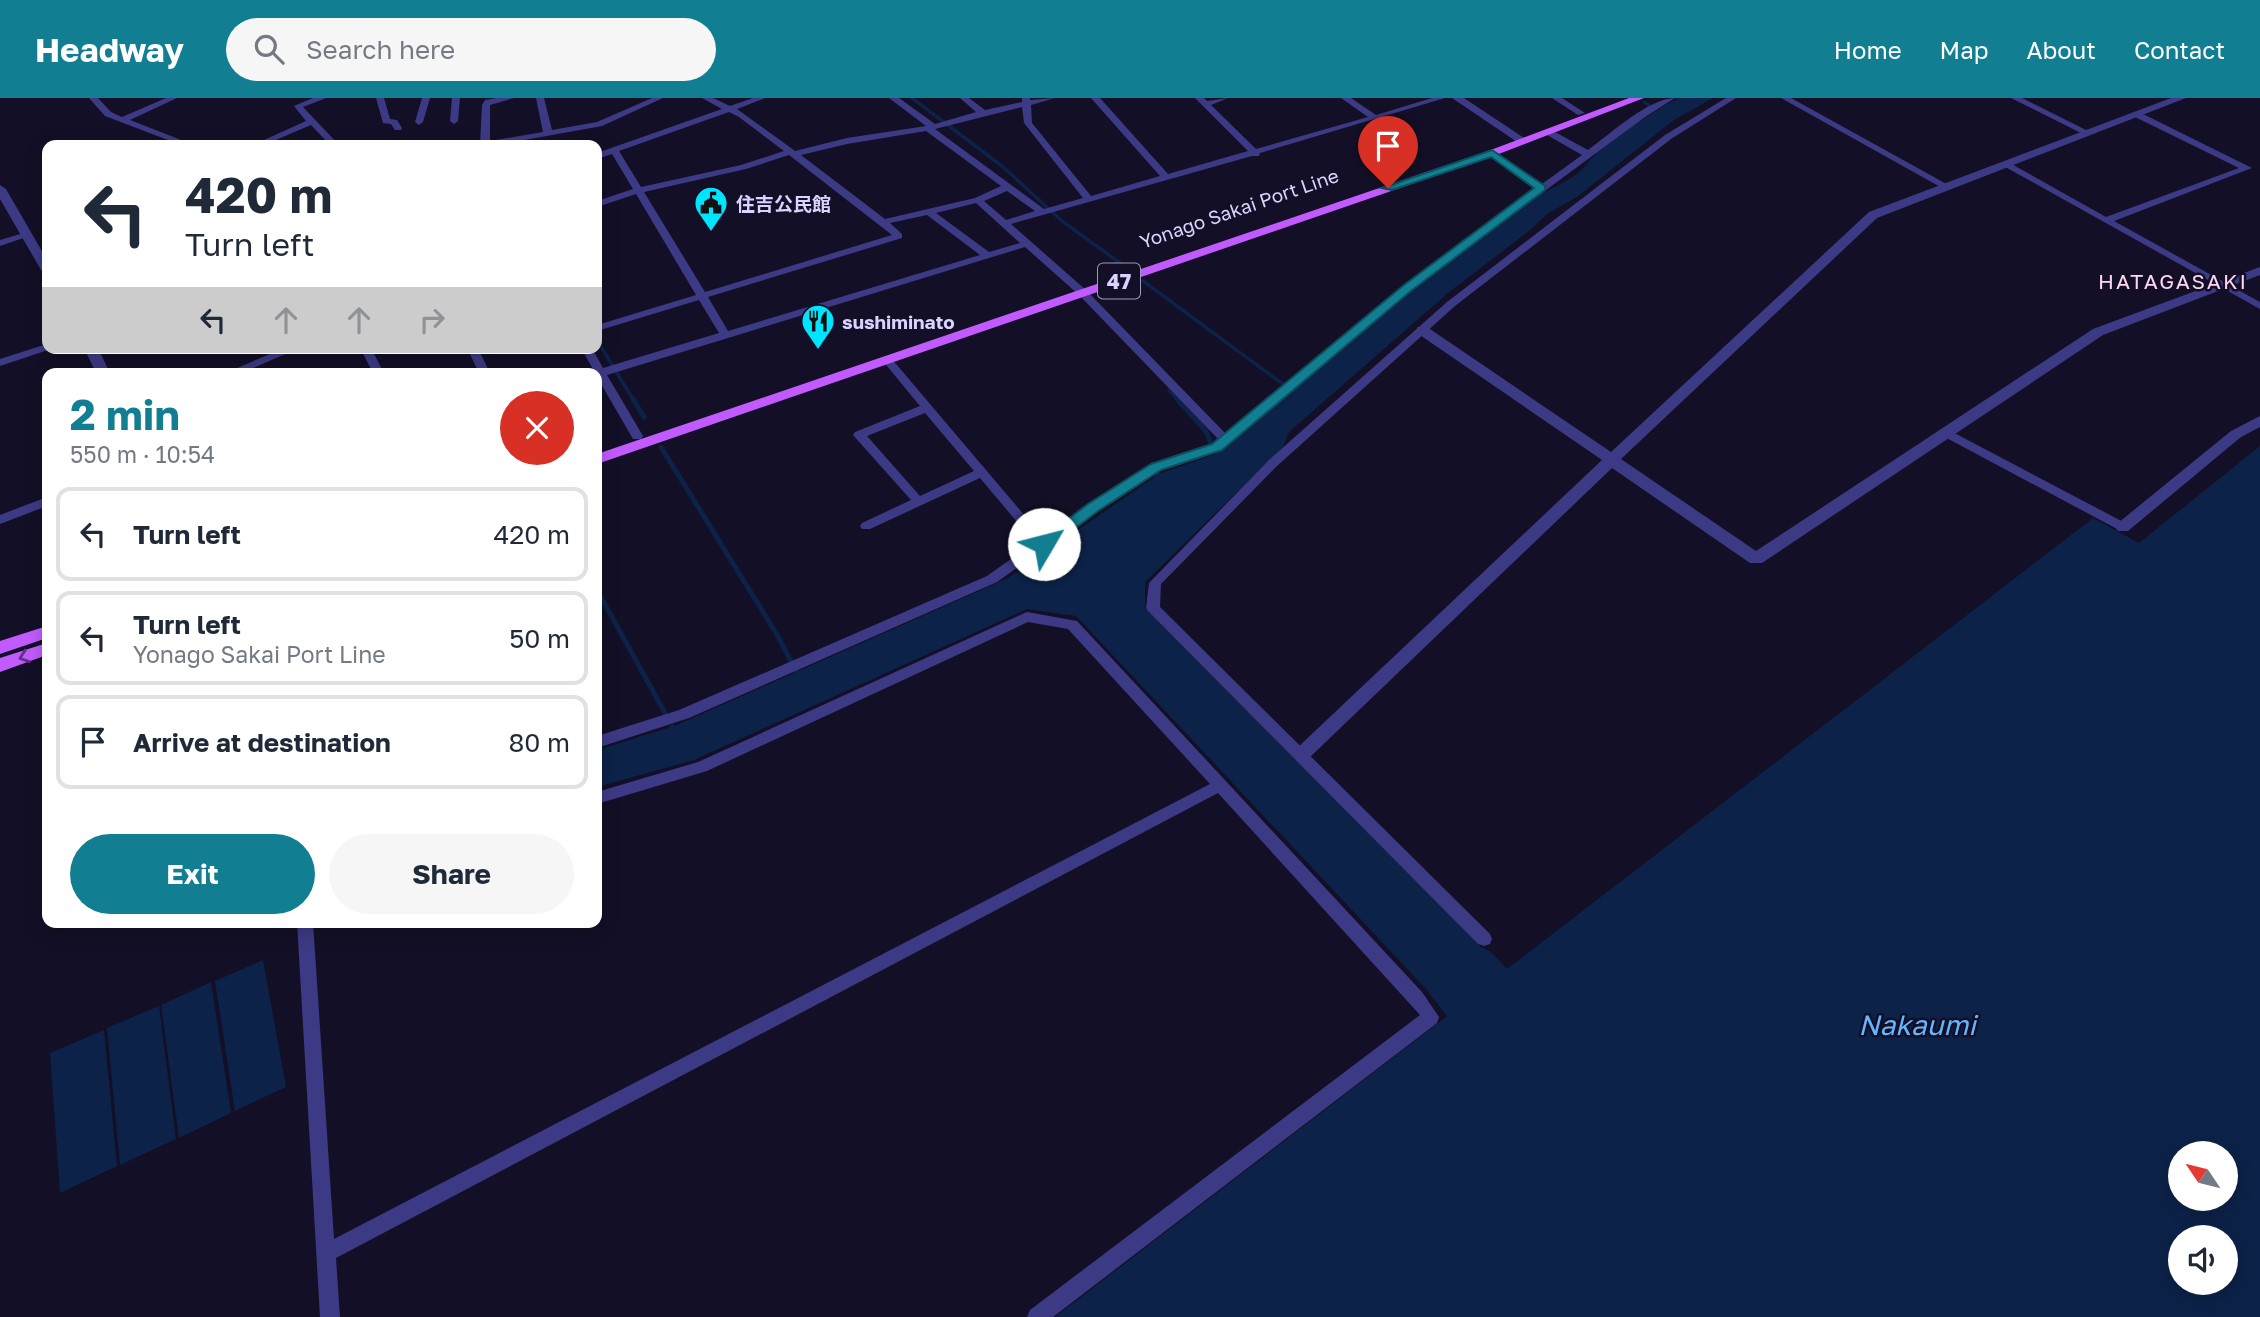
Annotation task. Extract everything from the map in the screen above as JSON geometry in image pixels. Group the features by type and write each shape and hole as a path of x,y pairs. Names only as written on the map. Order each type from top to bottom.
{"main road":[{"name":"Yonago Sakai Port Line","path":"602,447 1492,153 1615,98"},
{"name":"Yonago Sakai Port Line","path":"602,457 1520,139 1550,133 1639,98"},
{"path":"0,648 42,634"},
{"path":"0,665 42,651"}],"street":[{"path":"93,98 108,114 175,140"},
{"path":"122,120 173,98"},
{"path":"287,98 330,140"},
{"path":"298,106 322,98"},
{"path":"380,98 386,121 394,122 398,128"},
{"path":"419,122 426,98"},
{"path":"454,121 456,98"},
{"path":"484,140 486,105 488,102 510,98"},
{"path":"540,98 548,134"},
{"path":"510,140 599,124 659,98"},
{"path":"602,326 899,236 741,115 706,98"},
{"path":"602,154 761,98"},
{"path":"893,98 1042,212"},
{"path":"964,98 983,113"},
{"path":"602,202 637,191 754,165 792,153 931,128 1027,101 1051,98"},
{"path":"1095,98 1167,178"},
{"path":"1202,101 1224,98"},
{"path":"1345,98 1375,118"},
{"path":"1005,223 1256,154 1441,98"},
{"path":"1457,98 1520,139"},
{"path":"1556,98 1581,113"},
{"path":"602,740 684,714 992,579 1156,467 1217,447 1408,287 1588,154 1671,98"},
{"path":"1484,939 1302,754 1153,608 1155,583 1273,463 1451,304 1668,137 1732,98"},
{"path":"1785,98 1947,187"},
{"path":"2015,98 2088,133"},
{"path":"1302,754 1873,215 2181,98"},
{"path":"1027,101 1028,124 1088,199"},
{"path":"1202,101 1256,154"},
{"path":"2138,115 2260,175"},
{"path":"269,140 311,122"},
{"path":"1550,133 1588,154"},
{"path":"614,150 726,336"},
{"path":"1492,153 1541,188"},
{"path":"2005,164 2260,306"},
{"path":"2106,220 2247,168"},
{"path":"883,222 978,200 1008,187"},
{"path":"0,189 42,261"},
{"path":"978,200 1079,290 1226,440"},
{"path":"929,212 988,256"},
{"path":"0,243 27,235"},
{"path":"602,373 1029,243"},
{"path":"1423,330 1756,559 2098,332 2260,271"},
{"path":"0,363 42,349"},
{"path":"245,368 279,354"},
{"path":"887,360 1032,532"},
{"path":"602,379 637,436"},
{"path":"918,501 859,435 926,408"},
{"path":"1945,432 2123,527 2236,433 2260,421"},
{"path":"866,526 980,473"},
{"path":"0,520 42,503"},
{"path":"602,797 702,767 1027,617 1072,625 1431,1017 1037,1317"},
{"path":"326,1254 1219,786"},
{"path":"305,928 330,1317"}],"water":[{"name":"Nakaumi","path":"1678,98 1713,98 1674,120 1577,197 1547,214 1448,293 1289,432 1283,447 1145,582 1145,608 1481,947 1491,952 1507,969 2093,518 2139,543 2260,446 2260,1317 1055,1317 1447,1016 1426,989 1076,616 1027,609 694,760 602,786 602,748 668,728 673,723 674,726 679,724 1008,578 1156,476 1152,473 1156,470 1161,473 1216,454 1215,451 1220,449 1221,452 1410,293 1409,290 1412,291 1427,276 1458,256 1456,255 1528,202 1580,171 1616,137"},
{"path":"263,960 286,1087 235,1111 215,981"},
{"path":"211,982 231,1113 179,1138 161,1005"},
{"path":"159,1006 176,1139 120,1165 107,1028"},
{"path":"104,1030 117,1166 60,1193 50,1053"}],"waterway":[{"path":"912,98 1002,166 1062,221 1120,263"},
{"path":"1644,102 1650,106"},
{"path":"1143,281 1284,385"},
{"path":"602,348 634,401"},
{"path":"1169,390 1179,401"},
{"path":"633,399 644,417"},
{"path":"1177,399 1206,431 1211,443"},
{"path":"661,447 776,633 800,678"},
{"path":"602,599 665,713"}],"place":[{"name":"住吉公民館","path":"711,233"},
{"name":"sushiminato","path":"818,351"}],"district":[{"name":"HATAGASAKI","path":"2173,281"}],"route":[{"path":"1044,544 1156,467 1217,447 1408,287 1541,188 1492,153 1388,188"}]}
